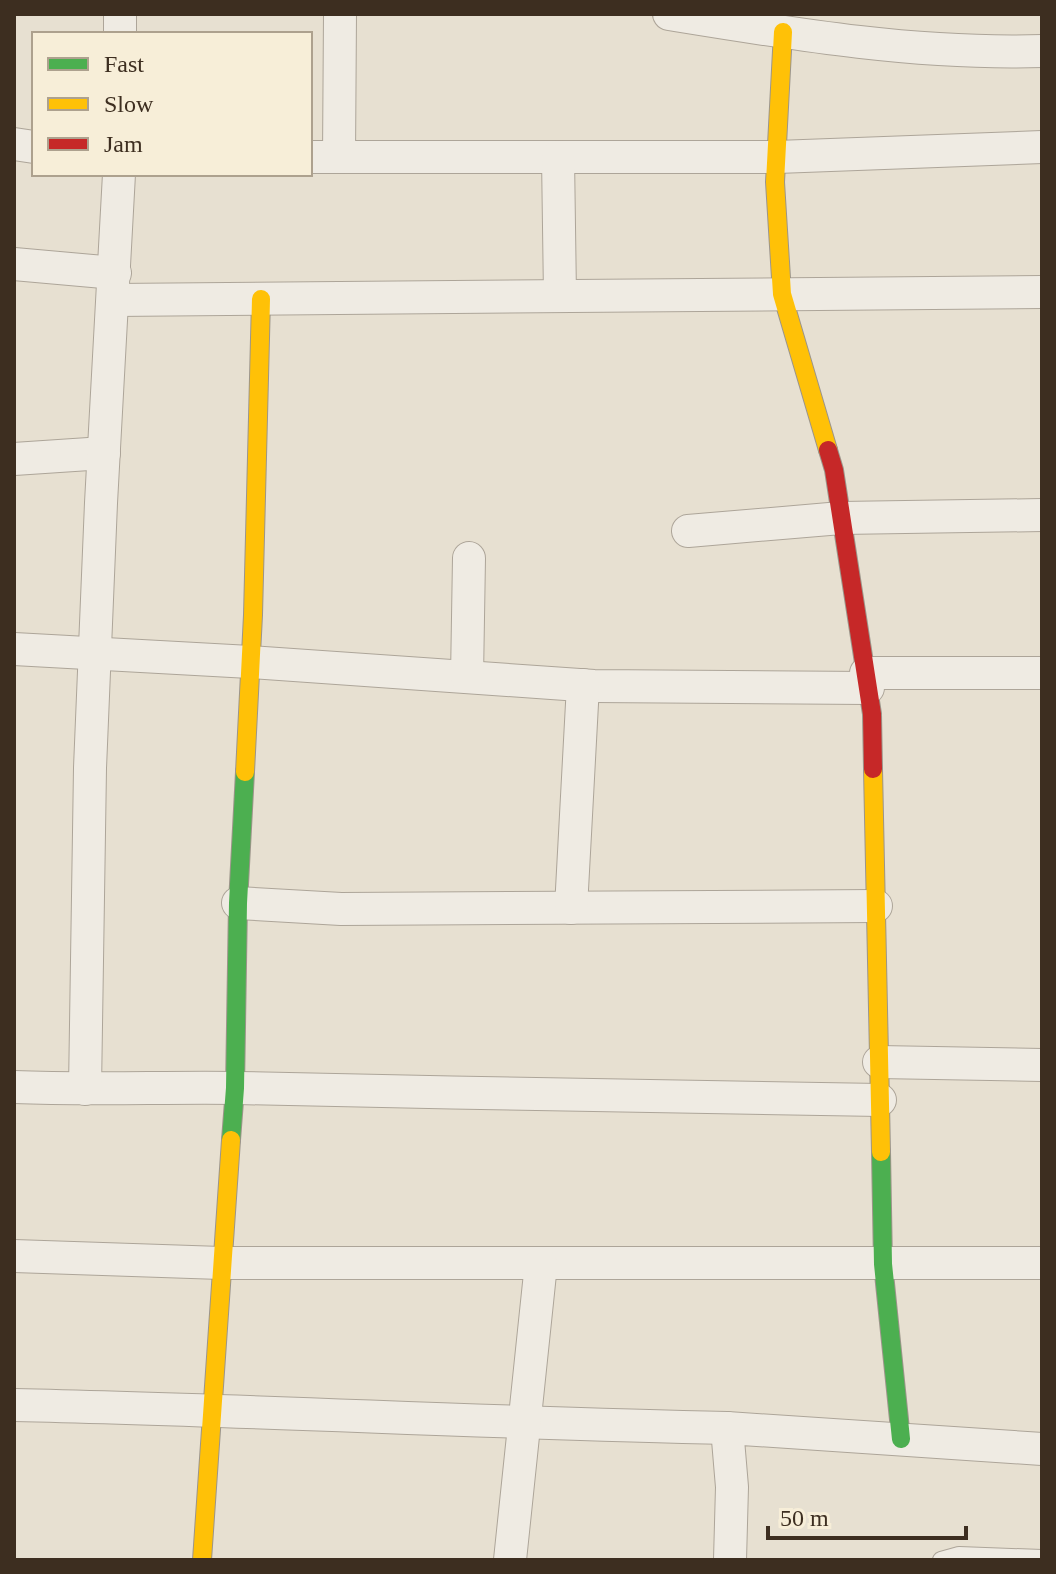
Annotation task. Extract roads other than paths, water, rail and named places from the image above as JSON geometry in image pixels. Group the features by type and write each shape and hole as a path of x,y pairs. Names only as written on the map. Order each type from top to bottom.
{"street":[{"path":"340,14 324,157 777,157 1042,147"},
{"path":"669,14 783,32 850,26 928,49 989,53 1042,51"},
{"path":"783,32 775,182 782,294 834,470 872,714 883,1264 901,1439"},
{"path":"558,157 560,296"},
{"path":"85,1089 90,768 119,176"},
{"path":"14,264 114,286 261,299 1042,292"},
{"path":"202,1560 235,1088 238,903 250,662 261,299"},
{"path":"14,459 104,453"},
{"path":"688,531 841,518 1042,515"},
{"path":"467,677 469,558"},
{"path":"14,649 583,685 867,680 1042,673"},
{"path":"571,908 583,685"},
{"path":"238,903 341,909 876,906"},
{"path":"879,1062 1042,1065"},
{"path":"14,1087 880,1100"},
{"path":"14,1256 221,1263 1042,1263"},
{"path":"510,1560 541,1264"},
{"path":"14,1405 727,1428 1042,1449"},
{"path":"727,1428 732,1487 730,1560"}],"lane":[{"path":"941,1560 959,1555 1042,1558"}]}
